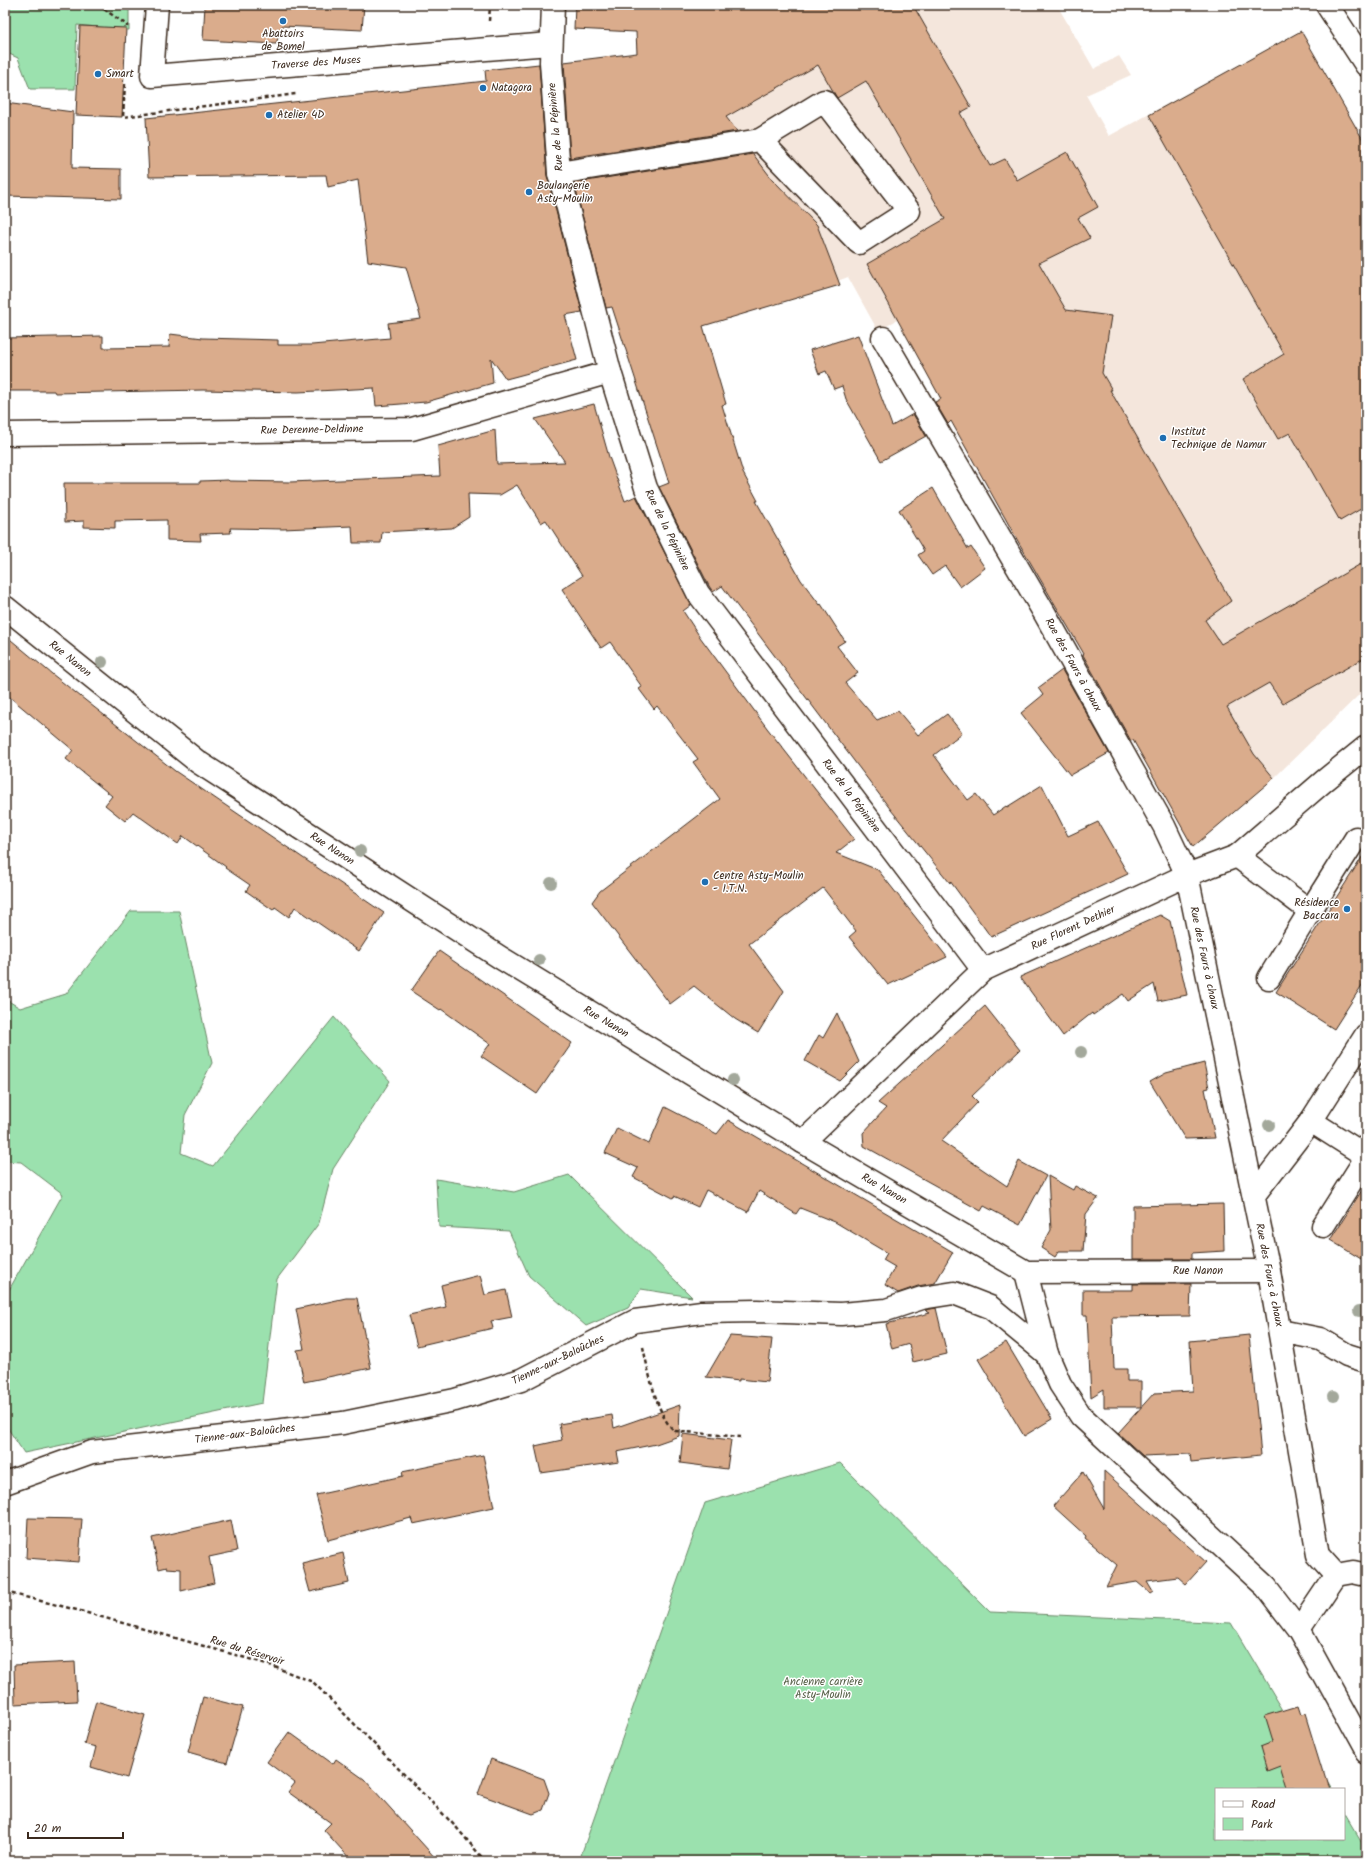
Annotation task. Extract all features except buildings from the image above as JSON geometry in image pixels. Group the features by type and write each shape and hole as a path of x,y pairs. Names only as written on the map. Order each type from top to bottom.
{"street":[{"name":"Traverse des Muses","path":"157,5 152,76 550,44"},
{"name":"Rue de la Pépinière","path":"553,5 550,44 559,172 610,372 646,488 698,593 983,970"},
{"path":"1327,5 1366,65"},
{"path":"559,172 760,140 824,101 909,211 859,243 760,140"},
{"name":"Rue des Fours à chaux","path":"883,338 1045,614 1164,826 1187,875 1269,1271 1318,1555 1336,1575"},
{"name":"Rue Derenne-Deldinne","path":"5,434 412,429 610,372"},
{"name":"Rue Nanon","path":"5,607 198,762 501,958 804,1142 1026,1272 1269,1271"},
{"name":"Rue Florent Dethier","path":"804,1142 983,970 1187,875 1238,856 1324,781 1366,747"},
{"path":"1269,978 1356,838"},
{"path":"1238,856 1310,911"},
{"path":"1254,1195 1311,1121 1366,1034"},
{"path":"1311,1121 1366,1157 1322,1226"},
{"path":"1026,1272 1047,1354 1060,1384 1081,1416 1266,1587 1299,1630 1365,1746"},
{"name":"Tienne-aux-Baloûches","path":"5,1483 92,1452 343,1423 455,1400 521,1380 636,1321 702,1312 757,1311 841,1314 886,1310 922,1298 954,1293 990,1306 1047,1354"},
{"path":"1280,1331 1320,1340 1347,1355 1366,1361"},
{"path":"1299,1630 1336,1575 1353,1572 1366,1575"}],"path":[{"path":"98,5 127,25"},
{"path":"636,1321 658,1404 670,1427 675,1431 741,1437"},
{"name":"Rue du Réservoir","path":"5,1592 77,1610 267,1664 313,1682 456,1827 485,1861"}],"shaded area":[{"name":"Institut Technique de Namur","path":"813,5 1057,5 1094,69 1119,56 1131,75 1086,95 1109,136 1301,31 1366,145 1366,688 1274,778 1193,847 944,408 939,410 934,402 940,398 897,320 878,331 848,277 814,290 815,292 686,331 594,238 582,180 580,155 656,147 655,123"}],"green space":[{"path":"5,5 129,5 129,30 77,25 75,89 30,89 18,58 5,52"},
{"path":"131,911 179,911 212,1063 185,1115 181,1153 213,1166 334,1017 390,1081 333,1169 319,1223 277,1279 262,1403 24,1453 5,1424 5,1297 63,1194 21,1162 5,1161 5,999 20,1008 66,994"},
{"path":"569,1175 692,1297 641,1289 628,1308 586,1326 529,1276 509,1231 439,1227 436,1179 514,1192"},
{"name":"Ancienne carrière Asty-Moulin","path":"840,1463 990,1612 1231,1623 1329,1788 1215,1788 1215,1840 1345,1840 1345,1815 1366,1850 1366,1861 579,1861 705,1503"}],"place":[{"name":"Abattoirs de Bomel","path":"283,21"},
{"name":"Smart","path":"98,74"},
{"name":"Natagora","path":"483,88"},
{"name":"Atelier 4D","path":"269,115"},
{"name":"Boulangerie Asty-Moulin","path":"529,192"},
{"name":"Institut Technique de Namur","path":"1163,438"},
{"name":"Centre Asty-Moulin - I.T.N.","path":"705,882"},
{"name":"Résidence Baccara","path":"1347,909"}]}
